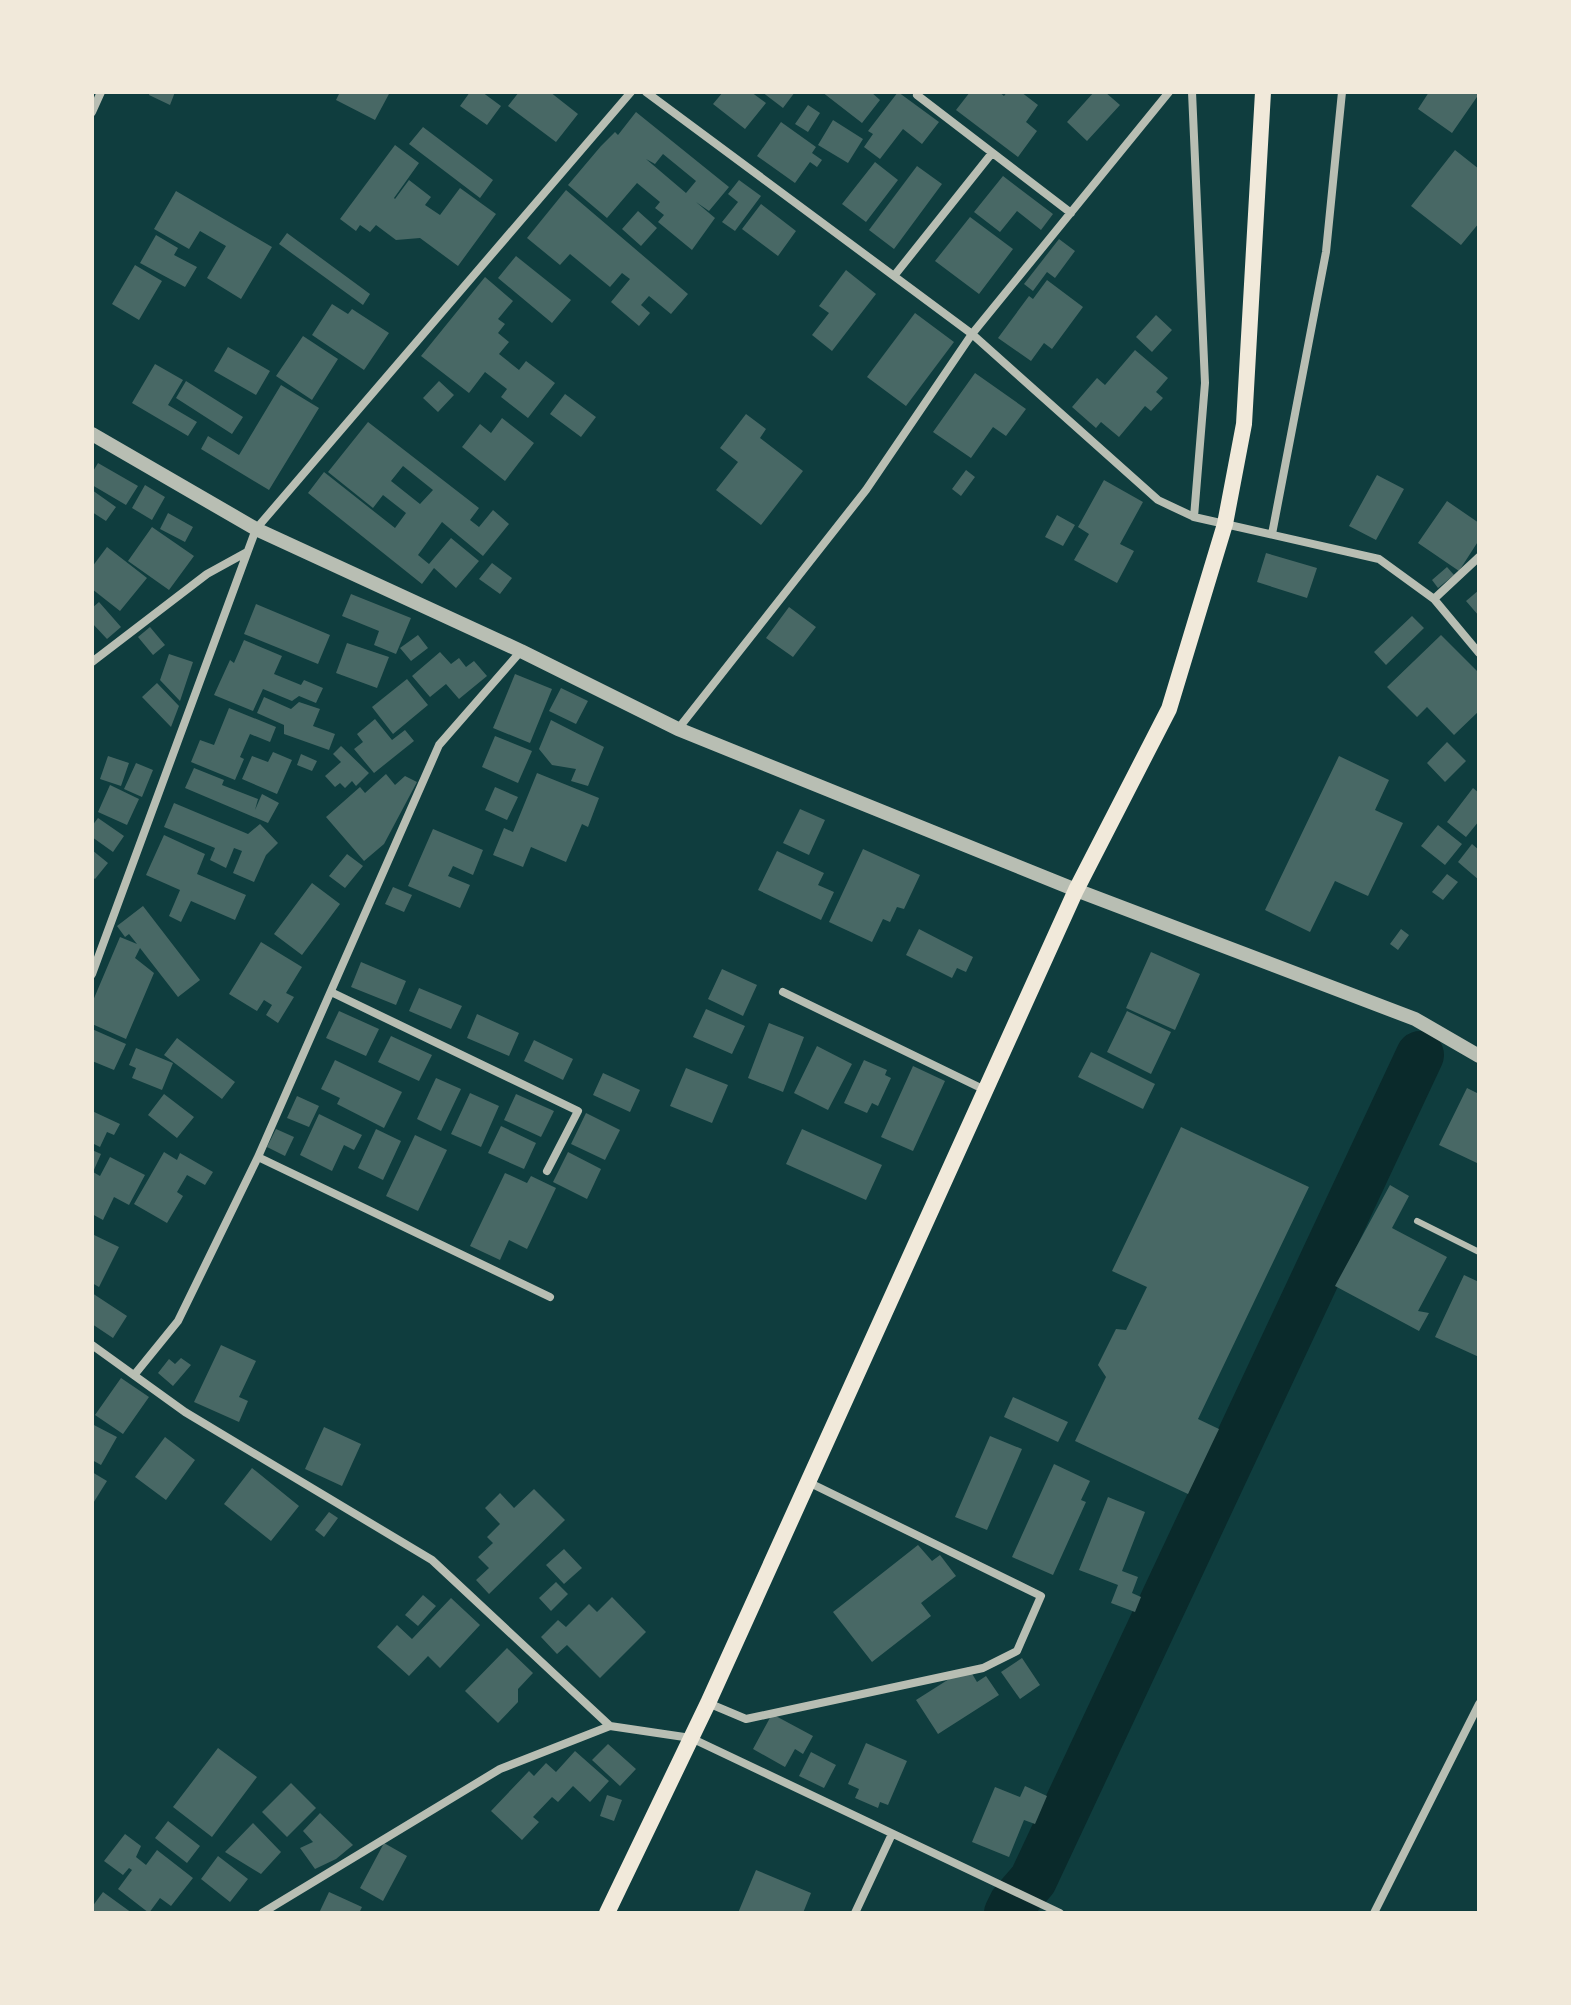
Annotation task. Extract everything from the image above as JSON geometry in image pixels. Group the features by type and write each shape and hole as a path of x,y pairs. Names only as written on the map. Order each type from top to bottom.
{"main road":[{"path":"607,1913 708,1703 1076,890 1169,709 1225,524 1244,424 1263,92"}],"street":[{"path":"92,112 101,92"},
{"path":"92,974 256,529 631,92"},
{"path":"646,92 972,334 1158,500 1194,517 1379,559 1434,599 1479,653"},
{"path":"678,729 866,490 972,334 1169,92"},
{"path":"1192,92 1205,383 1194,517"},
{"path":"1272,534 1326,252 1342,92"},
{"path":"917,95 1071,213"},
{"path":"894,276 992,153"},
{"path":"92,434 256,529 521,651 678,729 1076,890 1415,1019 1479,1056"},
{"path":"92,662 207,574 247,552"},
{"path":"1434,599 1479,557"},
{"path":"135,1374 178,1321 258,1157 439,745 521,651"},
{"path":"331,992 578,1111 547,1171"},
{"path":"783,992 985,1090"},
{"path":"258,1157 550,1297"},
{"path":"92,1345 185,1412 432,1560 610,1726"},
{"path":"708,1703 746,1719 983,1668 1017,1651 1041,1596 808,1482"},
{"path":"1374,1913 1479,1704"},
{"path":"262,1913 500,1769 610,1726 691,1738 1060,1913"},
{"path":"855,1913 892,1834"}],"lane":[{"path":"1417,1221 1479,1252"}],"building":[{"path":"150,92 175,92 170,105 149,95"},
{"path":"340,92 390,92 375,120 336,100"},
{"path":"470,92 482,92 501,106 487,125 460,106"},
{"path":"519,92 550,92 578,114 556,142 508,106"},
{"path":"723,92 751,92 766,103 745,129 713,104"},
{"path":"762,92 795,92 783,108"},
{"path":"822,92 871,92 880,100 862,123"},
{"path":"898,92 939,122 922,144 903,129 880,159 864,147 873,134 868,131"},
{"path":"970,92 999,92 1004,96 1007,92 1021,92 1038,105 1026,122 1037,131 1018,157 956,110"},
{"path":"1094,92 1105,92 1120,105 1087,141 1067,122"},
{"path":"1429,92 1479,94 1452,133 1418,109"},
{"path":"808,105 820,113 808,132 795,124"},
{"path":"636,112 729,187 709,211 696,202 715,218 692,250 658,222 664,215 655,208 660,202 637,183 607,218 568,185 615,132 618,135","holes":["663,154 696,181 686,193 646,159 655,164"]},
{"path":"833,120 863,139 848,163 818,145"},
{"path":"781,122 816,147 812,153 822,160 817,167 810,162 795,183 757,156"},
{"path":"423,127 493,180 480,198 409,144"},
{"path":"395,145 419,163 395,199 409,180 431,197 425,205 440,215 460,188 496,214 458,266 420,238 396,240 376,225 370,232 360,225 356,231 340,219"},
{"path":"1455,150 1479,169 1479,223 1461,245 1411,206"},
{"path":"875,162 898,180 866,222 842,204"},
{"path":"917,166 942,184 894,249 869,230"},
{"path":"1003,176 1053,214 1041,230 1017,211 1000,232 974,212"},
{"path":"739,180 761,196 735,231 722,222 738,202 728,194"},
{"path":"566,190 688,294 671,314 649,296 641,305 650,313 639,326 611,302 630,279 622,273 610,287 570,254 560,265 527,238"},
{"path":"176,191 272,247 241,299 207,278 226,246 200,231 189,249 154,229"},
{"path":"761,204 796,231 778,256 742,229"},
{"path":"638,211 657,228 641,246 622,229"},
{"path":"970,217 1013,249 979,294 935,261"},
{"path":"287,233 370,294 363,305 279,244"},
{"path":"156,235 178,248 174,255 197,267 185,287 140,263"},
{"path":"1059,239 1075,251 1055,278 1047,272 1033,291 1024,284"},
{"path":"516,256 571,300 552,323 498,278"},
{"path":"135,265 162,281 139,320 112,304"},
{"path":"846,270 876,294 832,351 812,335 829,313 819,306"},
{"path":"485,277 513,301 498,319 505,324 498,333 509,342 499,354 519,370 526,361 555,383 528,418 501,397 507,389 485,372 469,393 421,356"},
{"path":"1047,280 1083,307 1052,349 1044,343 1031,361 998,338 1029,296 1033,299"},
{"path":"332,304 348,314 352,309 389,333 364,370 312,335"},
{"path":"915,313 954,342 906,406 867,377"},
{"path":"1156,315 1172,330 1152,352 1136,337"},
{"path":"303,336 338,359 312,400 276,376"},
{"path":"228,347 270,371 256,395 214,371"},
{"path":"1135,350 1168,378 1156,392 1163,398 1151,411 1145,406 1119,437 1101,422 1096,428 1072,407 1097,378 1105,385"},
{"path":"155,364 183,380 168,405 197,422 188,436 132,403"},
{"path":"975,373 1026,409 1006,436 993,427 971,458 933,432"},
{"path":"186,381 243,417 232,434 176,398"},
{"path":"439,381 454,395 438,412 423,398"},
{"path":"281,385 319,408 269,490 201,449 208,436 239,455"},
{"path":"565,394 596,417 581,437 550,414"},
{"path":"746,414 766,429 760,438 803,471 761,525 716,490 738,462 720,448"},
{"path":"502,418 534,443 505,481 462,447 480,424 491,433"},
{"path":"368,422 479,508 470,520 479,527 493,510 509,524 483,556 442,522 418,555 429,564 451,538 479,561 456,588 434,568 422,584 308,493 324,472 395,528 406,513 383,495 373,508 328,472","holes":["403,466 433,490 420,504 391,481"]},
{"path":"98,463 138,486 126,505 92,485 92,473"},
{"path":"966,470 975,477 961,496 952,489"},
{"path":"1377,475 1404,489 1376,540 1349,526"},
{"path":"1104,480 1143,502 1120,544 1134,551 1117,583 1074,560 1089,534 1078,527"},
{"path":"145,485 165,497 152,520 132,508"},
{"path":"92,490 116,507 106,521 92,512"},
{"path":"1447,501 1479,523 1479,540 1459,571 1418,543"},
{"path":"168,513 193,527 185,542 160,529"},
{"path":"1057,515 1075,525 1063,546 1045,537"},
{"path":"152,527 194,556 169,590 128,561"},
{"path":"107,547 147,578 120,611 92,589 92,567"},
{"path":"1266,553 1317,568 1307,598 1257,582"},
{"path":"492,563 512,578 500,594 479,579"},
{"path":"1447,567 1454,575 1438,588 1432,580"},
{"path":"1479,590 1479,616 1466,601"},
{"path":"351,594 411,618 396,654 374,645 379,631 342,616"},
{"path":"99,602 121,627 107,639 92,623 92,608"},
{"path":"256,604 330,635 318,664 244,634"},
{"path":"789,607 816,627 793,657 766,638"},
{"path":"1412,616 1424,628 1386,665 1374,652"},
{"path":"150,627 165,645 153,655 138,637"},
{"path":"418,635 428,648 411,661 400,648"},
{"path":"1441,635 1479,673 1479,711 1454,735 1427,707 1417,717 1387,687"},
{"path":"244,640 282,656 274,674 301,685 304,680 323,688 316,703 299,696 292,701 263,689 253,711 214,695 230,660 234,663"},
{"path":"347,643 389,657 377,688 336,673"},
{"path":"440,652 451,664 459,658 466,667 474,661 487,676 459,699 446,684 430,697 412,676"},
{"path":"169,654 193,662 180,701 160,680"},
{"path":"515,674 552,689 530,743 493,728"},
{"path":"407,679 428,705 393,734 372,707"},
{"path":"157,683 179,706 171,727 142,697"},
{"path":"561,688 588,701 576,724 549,711"},
{"path":"264,697 291,709 299,702 320,709 313,726 335,734 329,750 284,734 284,725 257,713"},
{"path":"229,708 276,727 270,742 250,734 235,780 191,762 200,740 214,745"},
{"path":"375,719 392,740 405,730 414,741 374,773 354,749 363,742 357,734"},
{"path":"551,720 604,747 588,786 571,781 576,769 552,765 539,749"},
{"path":"495,736 532,751 518,783 482,767"},
{"path":"1447,742 1466,761 1445,782 1427,763"},
{"path":"341,746 369,773 356,786 352,781 345,788 340,783 335,787 325,776 341,762 333,754"},
{"path":"273,752 292,760 277,794 242,779 252,756 268,762"},
{"path":"301,754 317,761 312,771 297,765"},
{"path":"108,756 129,763 121,786 100,779"},
{"path":"1339,756 1389,780 1375,810 1403,823 1368,896 1335,881 1310,932 1265,910"},
{"path":"136,763 153,770 142,797 124,789"},
{"path":"194,768 224,780 222,785 258,799 255,810 262,794 279,803 268,823 185,788"},
{"path":"537,773 599,798 588,827 582,824 566,862 531,847 523,867 493,855 504,828 513,832"},
{"path":"386,774 395,785 405,776 417,782 384,844 364,861 326,817 360,787 365,793"},
{"path":"110,785 139,799 127,825 98,812"},
{"path":"495,787 518,797 507,820 485,810"},
{"path":"1473,788 1479,793 1479,821 1466,837 1447,822"},
{"path":"174,803 248,834 260,824 278,843 266,855 254,882 233,873 242,851 234,848 226,868 210,860 215,848 164,827"},
{"path":"800,809 825,820 809,855 783,843"},
{"path":"98,818 124,836 113,852 92,837 92,826"},
{"path":"1438,825 1462,844 1445,865 1421,846"},
{"path":"433,829 483,850 473,875 453,866 448,876 470,885 460,908 408,886"},
{"path":"164,835 205,854 197,874 246,895 235,920 191,901 181,922 169,916 180,890 146,875"},
{"path":"1472,844 1479,850 1479,880 1458,862"},
{"path":"863,849 920,875 904,909 897,907 890,922 883,919 872,942 829,922"},
{"path":"92,850 108,863 95,879 92,877"},
{"path":"777,851 824,873 818,885 834,892 821,920 758,890"},
{"path":"347,854 363,866 345,888 329,876"},
{"path":"1447,874 1458,882 1443,900 1432,892"},
{"path":"312,883 340,904 302,955 274,934"},
{"path":"393,887 412,895 404,912 385,904"},
{"path":"143,906 200,980 178,997 140,948 135,958 154,973 126,1039 92,1024 92,1003 120,937 137,944 129,934 125,937 117,926"},
{"path":"919,929 973,957 966,972 957,968 952,978 906,955"},
{"path":"1401,929 1409,935 1398,950 1390,944"},
{"path":"261,942 302,967 286,993 294,997 278,1023 266,1015 272,1005 264,1000 257,1011 229,994"},
{"path":"1151,952 1200,974 1175,1030 1126,1008"},
{"path":"361,962 406,981 396,1005 351,987"},
{"path":"722,969 757,985 743,1016 708,999"},
{"path":"419,988 462,1006 451,1029 409,1011"},
{"path":"706,1009 745,1026 732,1054 693,1037"},
{"path":"339,1011 379,1029 366,1056 326,1038"},
{"path":"1127,1011 1171,1032 1151,1074 1107,1052"},
{"path":"477,1014 519,1033 509,1056 467,1038"},
{"path":"769,1023 804,1037 783,1092 748,1078"},
{"path":"92,1029 126,1044 114,1070 92,1061"},
{"path":"391,1036 432,1055 419,1081 378,1062"},
{"path":"177,1038 235,1082 222,1099 164,1055"},
{"path":"534,1040 573,1059 563,1080 524,1061"},
{"path":"817,1046 852,1064 828,1110 794,1093"},
{"path":"136,1048 173,1063 162,1090 132,1078 136,1068 129,1065"},
{"path":"1091,1052 1155,1084 1143,1109 1078,1077"},
{"path":"335,1060 402,1092 384,1128 337,1104 340,1098 321,1089"},
{"path":"864,1060 887,1070 885,1075 891,1078 878,1106 872,1103 867,1113 844,1103"},
{"path":"913,1066 945,1081 913,1151 881,1137"},
{"path":"686,1068 728,1085 712,1123 670,1106"},
{"path":"603,1073 640,1090 630,1112 593,1095"},
{"path":"436,1078 461,1089 441,1131 417,1119"},
{"path":"1467,1088 1479,1094 1477,1163 1439,1145"},
{"path":"470,1093 499,1106 481,1147 451,1134"},
{"path":"164,1094 194,1117 177,1138 148,1115"},
{"path":"516,1094 554,1111 541,1137 504,1120"},
{"path":"297,1096 319,1106 309,1127 287,1118"},
{"path":"92,1111 120,1124 114,1135 107,1132 100,1147 92,1143"},
{"path":"586,1113 620,1130 605,1160 571,1144"},
{"path":"319,1114 362,1135 354,1150 344,1145 332,1171 300,1155"},
{"path":"501,1126 536,1143 524,1169 488,1153"},
{"path":"1181,1127 1309,1187 1198,1419 1219,1429 1188,1494 1075,1441 1106,1377 1098,1365 1116,1329 1126,1330 1147,1287 1112,1271"},
{"path":"276,1129 294,1137 285,1156 267,1147"},
{"path":"376,1129 401,1141 383,1180 358,1168"},
{"path":"802,1129 882,1165 866,1200 786,1164"},
{"path":"415,1135 447,1150 418,1211 386,1196"},
{"path":"92,1150 101,1154 93,1172 100,1176 110,1157 145,1175 129,1205 114,1197 103,1220 92,1214"},
{"path":"164,1152 177,1160 180,1153 213,1172 205,1185 187,1175 177,1192 183,1196 167,1223 134,1204"},
{"path":"568,1152 601,1169 587,1199 553,1182"},
{"path":"505,1173 527,1183 531,1176 556,1188 527,1249 509,1240 500,1260 470,1246"},
{"path":"1390,1185 1409,1196 1392,1228 1447,1257 1418,1311 1429,1313 1419,1331 1335,1286"},
{"path":"92,1234 119,1247 99,1287 92,1283"},
{"path":"1464,1275 1479,1282 1479,1357 1435,1337"},
{"path":"92,1293 127,1316 113,1338 92,1324"},
{"path":"221,1345 256,1361 239,1397 248,1401 239,1422 194,1402"},
{"path":"181,1358 191,1365 173,1386 158,1373 169,1359 175,1364"},
{"path":"121,1378 149,1397 123,1434 95,1415"},
{"path":"1013,1397 1068,1422 1058,1442 1004,1417"},
{"path":"92,1424 117,1437 101,1465 92,1460"},
{"path":"324,1427 361,1444 342,1486 305,1469"},
{"path":"990,1436 1022,1449 987,1530 955,1517"},
{"path":"165,1437 195,1460 166,1500 135,1477"},
{"path":"1054,1464 1090,1481 1081,1500 1086,1502 1053,1575 1012,1557"},
{"path":"252,1468 299,1506 271,1541 224,1504"},
{"path":"92,1472 107,1481 92,1505"},
{"path":"534,1489 565,1520 489,1594 476,1580 489,1568 478,1557 493,1543 487,1537 500,1524 485,1508 500,1493 514,1508"},
{"path":"1108,1497 1145,1512 1122,1571 1138,1577 1132,1593 1141,1597 1135,1612 1111,1603 1118,1585 1079,1570"},
{"path":"329,1512 338,1518 324,1537 315,1530"},
{"path":"918,1545 932,1561 940,1555 956,1576 921,1603 931,1616 872,1662 833,1612"},
{"path":"564,1549 582,1568 564,1584 546,1565"},
{"path":"556,1582 568,1594 551,1611 539,1598"},
{"path":"423,1595 436,1606 418,1626 405,1615"},
{"path":"612,1597 646,1632 600,1678 567,1645 557,1654 541,1637 558,1620 566,1627 589,1604 597,1612"},
{"path":"451,1598 480,1625 440,1668 428,1656 409,1676 377,1647 397,1625 412,1639"},
{"path":"507,1648 533,1673 518,1689 518,1702 498,1723 465,1691"},
{"path":"1022,1658 1040,1685 1020,1699 1001,1672"},
{"path":"968,1667 977,1682 986,1676 999,1695 938,1734 916,1700"},
{"path":"772,1714 813,1736 803,1754 795,1749 785,1767 753,1749"},
{"path":"866,1743 907,1761 888,1805 880,1802 878,1808 855,1798 859,1789 848,1784"},
{"path":"608,1744 636,1769 620,1786 592,1760"},
{"path":"218,1748 257,1777 212,1837 173,1807"},
{"path":"575,1751 609,1781 590,1802 573,1786 558,1802 552,1797 533,1817 539,1822 522,1840 491,1811 529,1771 534,1776 546,1763 556,1772"},
{"path":"811,1752 836,1765 824,1788 799,1776"},
{"path":"291,1783 316,1808 287,1837 262,1812"},
{"path":"1025,1786 1047,1796 1035,1824 1024,1820 1009,1857 972,1842 995,1787 1020,1797"},
{"path":"607,1795 622,1800 614,1821 600,1816"},
{"path":"320,1813 353,1845 336,1859 315,1869 300,1848 313,1842 303,1831"},
{"path":"168,1821 200,1846 187,1863 155,1838"},
{"path":"253,1823 281,1852 261,1874 225,1852"},
{"path":"125,1834 141,1846 136,1857 146,1865 157,1850 193,1878 171,1906 160,1898 149,1913 118,1889 132,1870 129,1868 123,1875 104,1861"},
{"path":"384,1843 407,1856 383,1901 360,1888"},
{"path":"218,1856 248,1879 230,1902 201,1879"},
{"path":"756,1870 811,1893 803,1913 738,1913"},
{"path":"103,1892 132,1913 92,1913 92,1907"},
{"path":"329,1892 362,1907 359,1913 319,1913"}],"waterway":[{"path":"1008,1913 1033,1880 1420,1055"}]}
